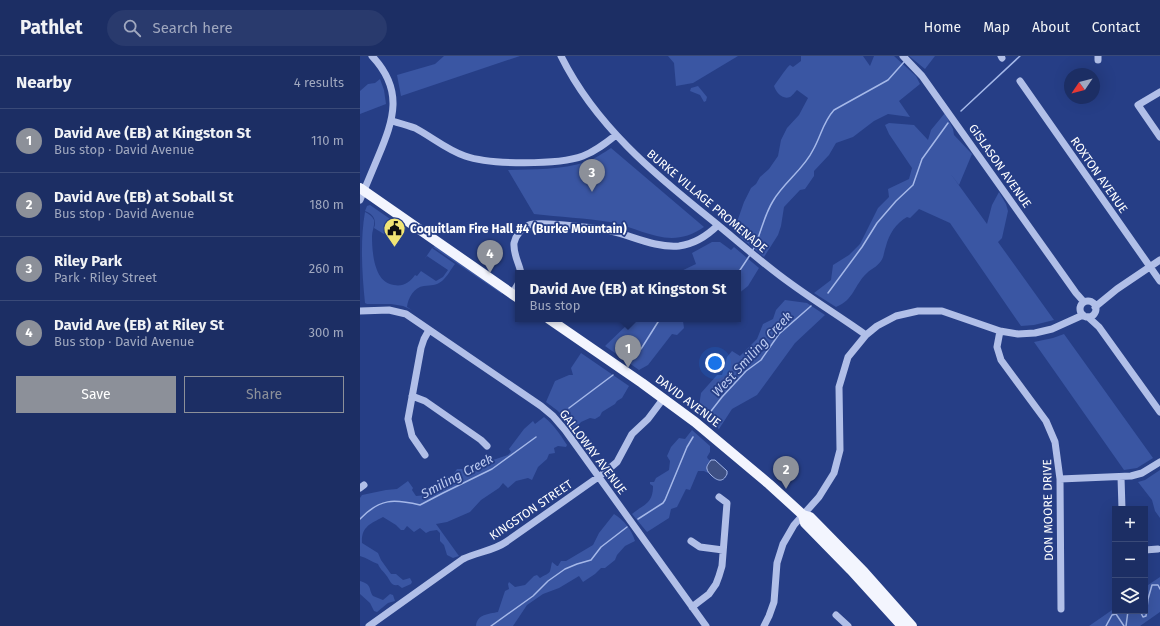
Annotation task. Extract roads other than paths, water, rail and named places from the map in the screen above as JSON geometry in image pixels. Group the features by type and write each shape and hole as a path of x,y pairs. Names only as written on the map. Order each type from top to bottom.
{"main road":[{"path":"361,187 515,296"},
{"name":"DAVID AVENUE","path":"552,322 663,399 727,449 803,515 810,517 850,557 912,626"},
{"name":"DAVID AVENUE","path":"803,515 805,523 851,570 902,626"}],"street":[{"path":"360,200 361,187 386,139 392,121 393,104 390,87 382,68 372,56"},
{"name":"BURKE VILLAGE PROMENADE","path":"561,56 570,75 585,97 616,135 634,153 760,260 794,286 866,335"},
{"name":"GISLASON AVENUE","path":"903,56 922,76 1160,412"},
{"name":"ROXTON AVENUE","path":"1020,82 1160,281"},
{"path":"1160,92 1138,105 1160,137"},
{"path":"392,121 415,128 457,153 476,160 486,161 529,162 568,160 590,153 616,135"},
{"path":"520,270 514,250 514,243 521,230 532,224 552,224 605,229 656,245 673,246 685,245 699,240 718,225"},
{"path":"764,626 774,602 778,563 781,550 789,532 819,497 834,473 840,450 839,387 848,357 866,335 896,316 918,311 942,312 1000,331 1018,334 1035,333 1052,329 1064,325 1160,260"},
{"name":"GALLOWAY AVENUE","path":"360,311 384,310 398,311 406,314 547,411 559,422 706,626"},
{"path":"425,454 414,440 409,428 408,413 421,348 429,330"},
{"name":"DON MOORE DRIVE","path":"1000,331 997,347 1001,360 1041,414 1051,431 1057,453 1060,479 1061,609"},
{"path":"412,396 425,401 481,440 487,446"},
{"name":"KINGSTON STREET","path":"369,626 463,559 473,554 502,545 599,477 617,462 632,434 648,419 663,399"},
{"path":"1060,479 1121,477 1139,474 1160,462"},
{"path":"1121,477 1122,506"},
{"path":"692,607 709,594 716,584 721,572 727,504 719,497"},
{"path":"691,541 700,547 723,550"},
{"path":"1148,550 1158,549"},
{"path":"836,616 848,626"}],"waterway":[{"name":"West Smiling Creek","path":"961,111 1020,56"},
{"name":"Smiling Creek","path":"752,252 773,201 809,157 830,115 834,110 888,80 904,62"},
{"name":"West Smiling Creek","path":"828,293 862,247 877,223 896,201 913,185 922,159 948,123"},
{"name":"Smiling Creek","path":"740,270 750,255"},
{"name":"West Smiling Creek","path":"708,415 746,371 761,360 779,334 811,306"},
{"name":"Smiling Creek","path":"630,358 641,349 658,322"},
{"name":"Smiling Creek","path":"569,408 613,375"},
{"name":"Smiling Creek","path":"360,519 374,507 388,502 395,501 420,505 492,469 536,437"},
{"name":"West Smiling Creek","path":"638,519 663,503 687,447 693,437"},
{"name":"West Smiling Creek","path":"491,626 533,596 548,581 565,569 591,560 601,547 627,527"},
{"path":"1148,599 1152,585 1158,585 1160,589"},
{"path":"1106,626 1112,615 1116,614 1124,626"},
{"path":"1126,626 1128,614"},
{"path":"1142,614 1143,617 1146,616 1146,614"}],"place":[{"name":"Riley Park","path":"592,192"},
{"name":"Coquitlam Fire Hall #4 (Burke Mountain)","path":"395,248"},
{"name":"David Ave (EB) at Riley St","path":"490,273"},
{"name":"David Ave (EB) at Kingston St","path":"628,368"},
{"name":"David Ave (EB) at Soball St","path":"786,489"}]}
